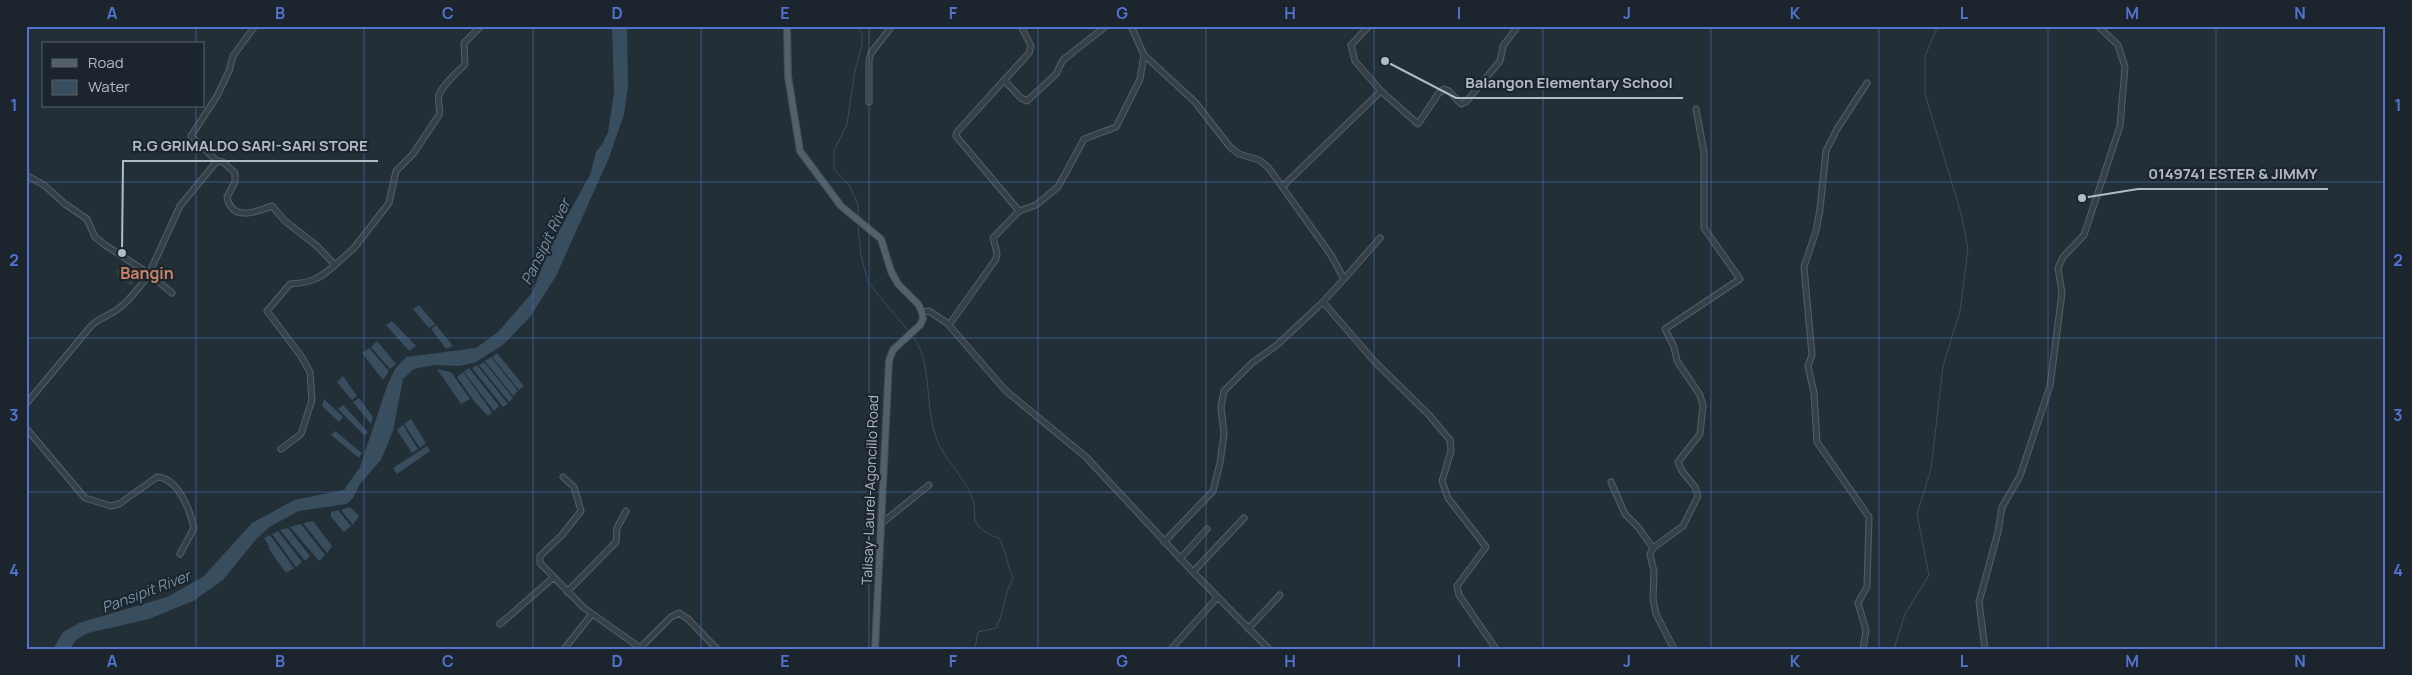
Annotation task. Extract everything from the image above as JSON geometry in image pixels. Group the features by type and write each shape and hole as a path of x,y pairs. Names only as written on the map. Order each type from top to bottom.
{"main road":[{"path":"787,26 788,76 800,151 841,206 881,239 891,271 898,284 918,304 922,312"},
{"name":"Talisay-Laurel-Agoncillo Road","path":"875,649 889,361 893,350 917,328 923,319 922,312"}],"street":[{"path":"255,26 233,56 229,71 217,96 191,136 217,160 223,162 235,173 235,182 227,197 228,202 238,212 248,215 272,206 285,221 317,246 335,265"},
{"path":"281,449 301,434 312,400 310,372 267,311 290,284 307,283 323,276 354,248 389,203 396,171 413,154 439,115 441,110 438,98 441,91 464,64 464,43 480,26"},
{"path":"869,102 869,61 871,53 892,26"},
{"path":"1019,211 956,136 957,132 1029,53 1031,46 1022,26"},
{"path":"1004,80 1027,101 1056,74 1063,60 1106,26"},
{"path":"1131,26 1144,55 1195,102 1230,147 1240,154 1259,160 1268,167 1331,255 1344,279"},
{"path":"1369,26 1353,42 1351,50 1355,61 1381,91 1418,124 1438,94 1444,89 1449,91 1461,104 1466,102 1500,61 1503,46 1518,26"},
{"path":"1985,649 1978,602 1998,532 2002,507 2020,476 2050,386 2062,292 2058,268 2063,257 2084,234 2120,126 2126,67 2118,45 2098,26"},
{"path":"949,325 996,259 997,253 992,238 1019,211 1036,205 1058,187 1084,139 1116,128 1140,79 1144,55"},
{"path":"1862,649 1866,630 1858,602 1867,587 1869,517 1816,442 1814,393 1808,366 1812,355 1804,267 1816,231 1826,151 1837,129 1867,83"},
{"path":"1283,186 1381,91"},
{"path":"1674,649 1656,614 1653,599 1654,572 1650,554 1653,548 1683,526 1698,496 1695,487 1682,472 1678,462 1680,457 1698,438 1703,414 1702,398 1677,362 1674,347 1665,328 1740,279 1704,228 1704,152 1696,109"},
{"path":"26,404 91,326 100,317 116,310 140,286 180,206 217,160"},
{"path":"26,175 44,185 65,204 87,219 96,237 105,245 148,273 172,293"},
{"path":"1164,542 1213,491 1220,463 1224,434 1221,407 1224,391 1252,363 1277,345 1323,302 1380,238"},
{"path":"1323,302 1375,362 1429,415 1450,440 1451,451 1442,482 1448,498 1486,547 1457,586 1459,595 1496,649"},
{"path":"922,312 929,311 937,314 949,325 1005,390 1086,457 1217,598 1269,649"},
{"path":"26,428 85,498 110,506 119,504 157,477 164,477 170,481 191,514 194,528 180,554"},
{"path":"563,477 574,487 581,511 562,535 540,556 540,563 592,614 640,648 671,617 679,613 688,619 717,649"},
{"path":"1611,482 1618,494 1625,514 1639,528 1653,548"},
{"path":"882,523 929,484"},
{"path":"568,592 616,542 617,528 626,510"},
{"path":"1193,572 1244,518"},
{"path":"1180,559 1207,529"},
{"path":"500,624 554,578"},
{"path":"1248,629 1280,595"},
{"path":"1171,649 1217,598"},
{"path":"564,649 592,614"}],"green space":[{"path":"123,263 139,275 131,286 115,273"}],"water":[{"path":"612,26 627,26 628,85 624,114 609,158 556,276 530,317 504,344 476,362 460,366 434,365 414,369 403,379 393,431 381,460 360,484 353,498 347,504 299,511 271,526 257,538 223,580 193,601 149,619 88,633 77,639 70,649 53,649 63,632 79,623 167,597 203,577 252,523 294,500 344,490 360,467 387,386 395,369 406,357 476,348 498,332 532,293 550,247 590,175 596,152 608,132 614,92"},
{"path":"419,305 435,324 429,328 413,309"},
{"path":"392,321 416,346 409,351 386,325"},
{"path":"436,325 453,346 446,349 431,329"},
{"path":"377,341 396,364 390,369 371,347"},
{"path":"369,348 389,371 383,380 362,353"},
{"path":"497,353 524,386 519,390 492,357"},
{"path":"491,357 518,391 513,396 485,361"},
{"path":"484,362 513,398 509,402 479,365"},
{"path":"477,365 508,404 503,407 472,368"},
{"path":"469,368 499,406 494,411 464,372"},
{"path":"437,369 451,372 470,399 461,404"},
{"path":"463,372 492,412 488,416 474,401 457,377"},
{"path":"343,376 357,396 352,400 337,382"},
{"path":"359,398 373,417 371,424 353,402"},
{"path":"324,399 343,417 339,422 322,406"},
{"path":"343,405 368,432 365,436 338,409"},
{"path":"411,419 426,443 420,448 404,424"},
{"path":"403,425 418,449 412,453 397,430"},
{"path":"335,431 362,453 359,458 331,435"},
{"path":"427,446 430,451 397,474 393,468"},
{"path":"350,507 359,516 353,525 341,510"},
{"path":"338,510 351,526 344,532 331,517 331,512"},
{"path":"313,521 332,546 327,553 303,523"},
{"path":"301,524 325,555 319,561 290,527"},
{"path":"288,528 310,556 305,561 280,530"},
{"path":"278,531 302,562 296,567 272,534"},
{"path":"270,535 294,568 286,573 269,549 264,538"}],"waterway":[{"path":"857,26 862,33 862,45 855,70 847,124 834,151 834,169 849,185 858,204 858,215"},
{"path":"1894,649 1905,614 1929,575 1917,514 1931,469 1943,366 1960,311 1968,249 1961,213 1925,94 1925,56 1938,26"},
{"path":"858,227 861,255 868,282 909,332"},
{"path":"912,335 923,356 932,422 938,443 969,491 974,502 976,523 985,532 1000,539 1013,578 996,628 978,632 975,649"}],"place":[{"name":"Balangon Elementary School","path":"1385,61"},
{"name":"0149741 ESTER & JIMMY","path":"2082,198"},
{"name":"R.G GRIMALDO SARI-SARI STORE","path":"122,253"}],"district":[{"name":"Bangin","path":"147,273"}],"water label":[{"name":"Pansipit River","path":"546,242"},
{"name":"Pansipit River","path":"146,592"}]}
